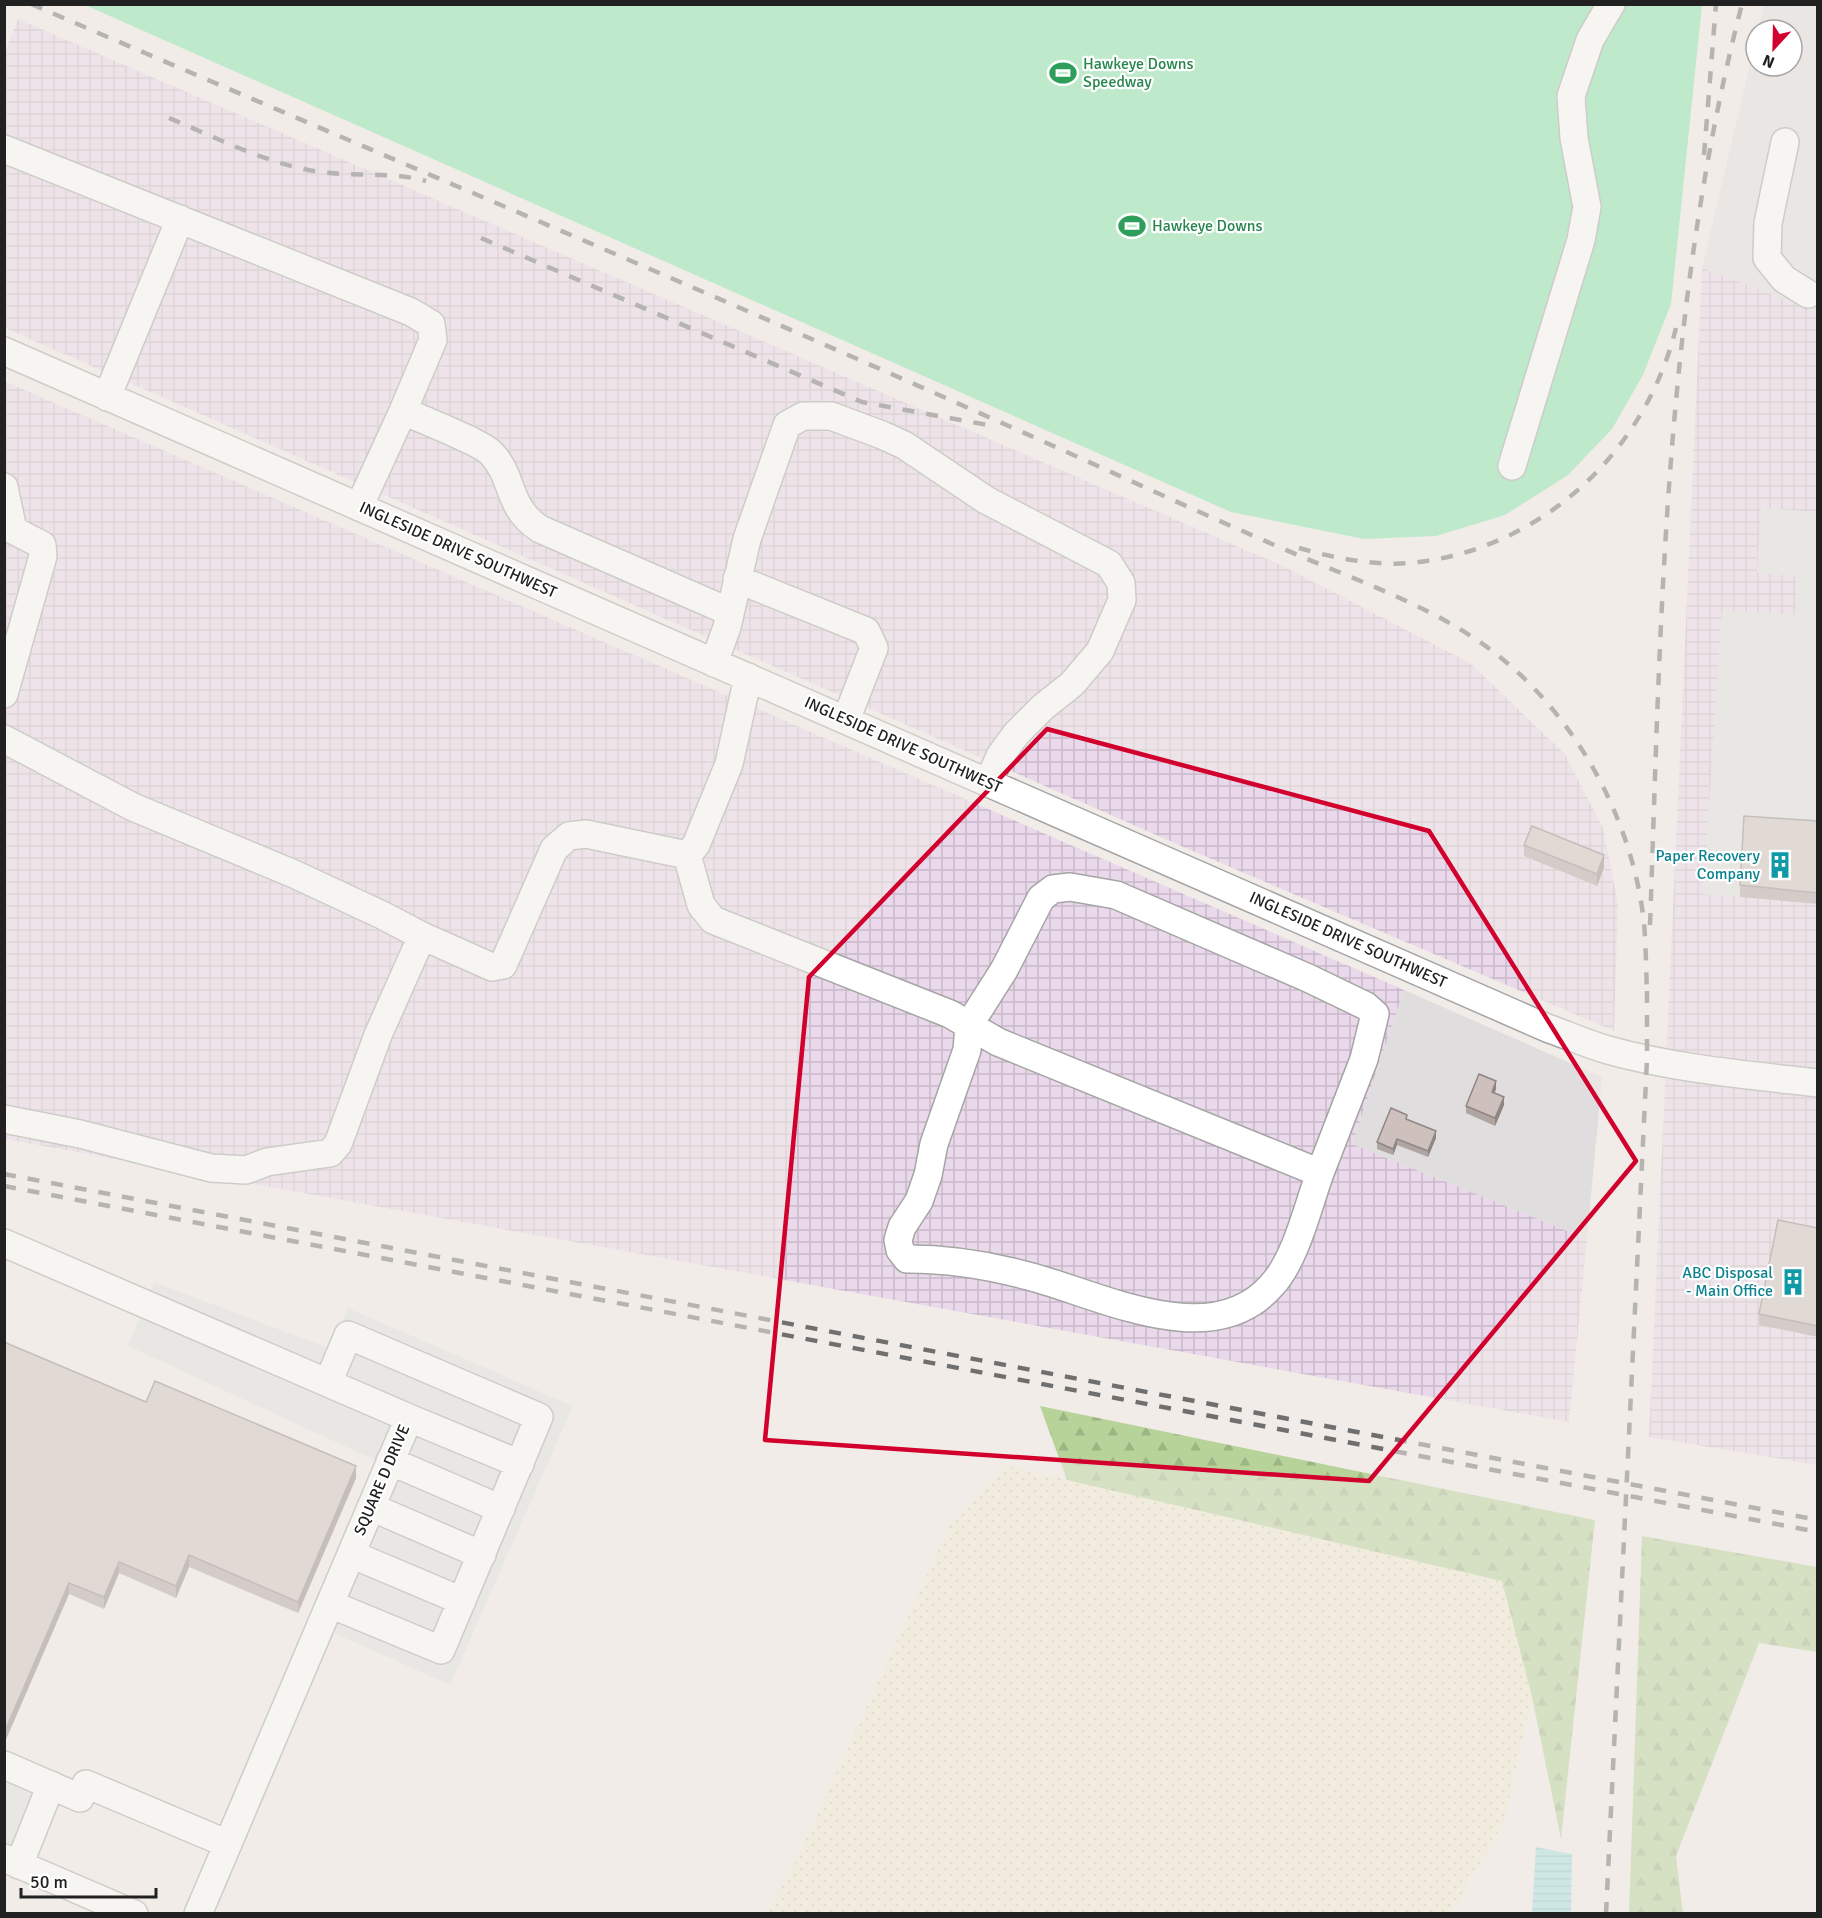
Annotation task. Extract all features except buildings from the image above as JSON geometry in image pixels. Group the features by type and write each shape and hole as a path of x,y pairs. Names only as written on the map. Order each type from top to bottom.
{"street":[{"path":"1512,466 1581,240 1587,207 1574,138 1571,96 1590,39 1611,4"},
{"path":"1785,142 1768,223 1767,258 1784,279 1814,293"},
{"path":"4,149 411,312 430,324 433,340 359,507"},
{"path":"107,396 180,219"},
{"name":"INGLESIDE DRIVE SOUTHWEST","path":"4,351 1547,1028 1607,1049 1647,1059 1710,1070 1818,1083"},
{"path":"403,411 490,451 507,478 513,499 526,520 540,529 730,612"},
{"path":"714,663 730,612 747,539 787,425 802,416 831,416 904,445 986,501 1108,564 1121,583 1122,600 1100,651 1072,684 1043,707 1016,734 1000,756 988,783"},
{"path":"4,487 13,530 42,545 43,556 4,694"},
{"path":"737,579 871,635 874,648 846,720"},
{"path":"687,855 696,845 729,764 748,677"},
{"path":"4,739 133,807 294,874 492,967 503,965 554,849 570,836 586,834 687,855"},
{"path":"687,855 701,905 713,920 950,1014 998,1042 1320,1173"},
{"path":"1070,887 1116,895 1308,978 1366,1006 1375,1014 1364,1059 1320,1173 1287,1262 1272,1286 1245,1306 1215,1317 1185,1319 1118,1305 1029,1276 976,1264 907,1259 900,1250 898,1240 902,1227 919,1201 928,1175 934,1144 967,1050 969,1025 1004,970 1041,898 1053,889 1070,887"},
{"path":"4,1119 80,1134 211,1168 246,1170 267,1162 330,1153 338,1144 378,1035 422,936"},
{"name":"SQUARE D DRIVE","path":"4,1244 409,1418 198,1914"},
{"path":"328,1383 348,1335 539,1418 441,1650 330,1604"},
{"path":"409,1418 520,1464"},
{"path":"390,1461 501,1509"},
{"path":"371,1507 482,1555"},
{"path":"351,1554 462,1601"},
{"path":"4,1765 80,1798 86,1784 228,1844"},
{"path":"51,1785 12,1861 134,1914"}],"highlighted area":[{"path":"1047,729 1429,831 1636,1161 1369,1481 765,1440 809,977"}],"shaded area":[{"path":"1764,5 1817,5 1817,312 1702,268 1747,78 1804,78 1804,18 1761,18"},
{"path":"18,19 1283,566 1470,663 1564,753 1603,828 1618,904 1614,1031 1179,845 5,328 4,54"},
{"path":"1702,268 1817,312 1817,1465 1649,1437"},
{"path":"4,381 1404,990 1352,1144 1587,1239 1569,1422 5,1139"},
{"path":"1761,508 1817,512 1817,833 1745,828 1740,897 1703,894 1722,610 1795,615 1797,576 1757,573"},
{"path":"1404,990 1602,1077 1587,1239 1352,1144"},
{"path":"154,1282 331,1349 348,1308 573,1406 450,1685 309,1622 379,1462 128,1346"},
{"path":"1007,1466 1502,1581 1532,1697 1504,1822 1451,1913 766,1914 795,1863 950,1525"},
{"path":"4,1755 64,1780 31,1857 5,1846"}],"green space":[{"name":"Hawkeye Downs","path":"85,5 1702,5 1671,304 1643,375 1612,429 1568,475 1505,515 1436,536 1364,539 1231,512"},
{"path":"1040,1406 1595,1520 1561,1839 1532,1697 1502,1581 1067,1480"},
{"path":"1642,1536 1817,1567 1817,1652 1759,1643 1676,1856 1683,1913 1629,1913"}],"water":[{"path":"1536,1847 1572,1854 1571,1913 1532,1913"}],"railway":[{"path":"31,4 850,356 1406,601 1455,626 1500,657 1528,683 1554,711 1598,776 1628,848 1638,885 1644,923 1647,993"},
{"path":"1704,155 1716,4"},
{"path":"1650,925 1663,577 1682,346 1696,231 1716,117 1742,4"},
{"path":"169,118 248,152 288,165 330,173 390,175 426,181"},
{"path":"481,238 862,402 993,426"},
{"path":"1299,548 1354,560 1411,563 1458,554 1503,538 1544,516 1581,487 1613,454 1640,416 1661,373 1676,328"},
{"path":"1606,1914 1647,1059 1647,984"},
{"path":"4,1174 1818,1520"},
{"path":"4,1186 1818,1532"}],"place":[{"name":"Hawkeye Downs Speedway","path":"1063,73"},
{"name":"Hawkeye Downs","path":"1132,226"},
{"name":"Paper Recovery Company","path":"1780,865"},
{"name":"ABC Disposal - Main Office","path":"1793,1282"}]}
